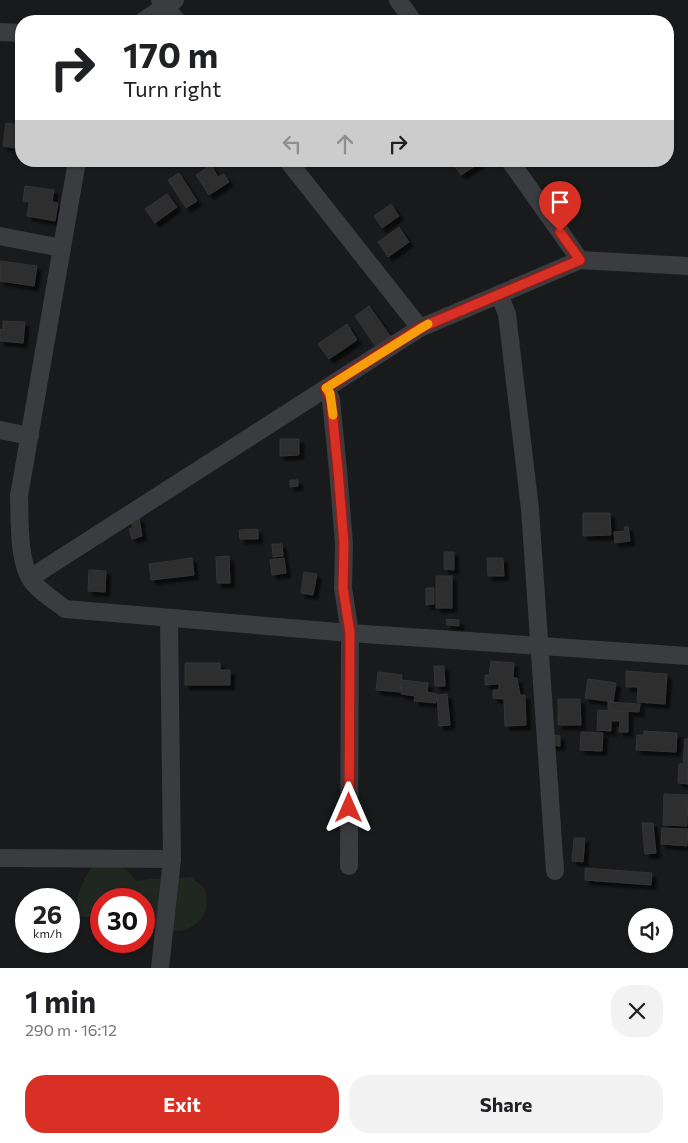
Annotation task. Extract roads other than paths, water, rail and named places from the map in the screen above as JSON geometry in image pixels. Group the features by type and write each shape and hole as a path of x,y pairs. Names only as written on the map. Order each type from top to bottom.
{"street":[{"path":"398,0 409,15"},
{"path":"151,15 167,2 174,15"},
{"path":"0,32 15,33"},
{"path":"76,167 19,496 20,543 30,578 65,609 350,633 688,656"},
{"path":"293,167 420,328"},
{"path":"514,167 580,260"},
{"path":"0,236 62,248"},
{"path":"30,578 420,328 580,260 688,266"},
{"path":"498,294 507,314 529,499 541,646 555,871"},
{"path":"326,388 331,400 338,470 344,544 343,588 350,633 349,866"},
{"path":"0,430 30,436"},
{"path":"160,968 172,860 169,618"},
{"path":"0,858 172,860"}]}
